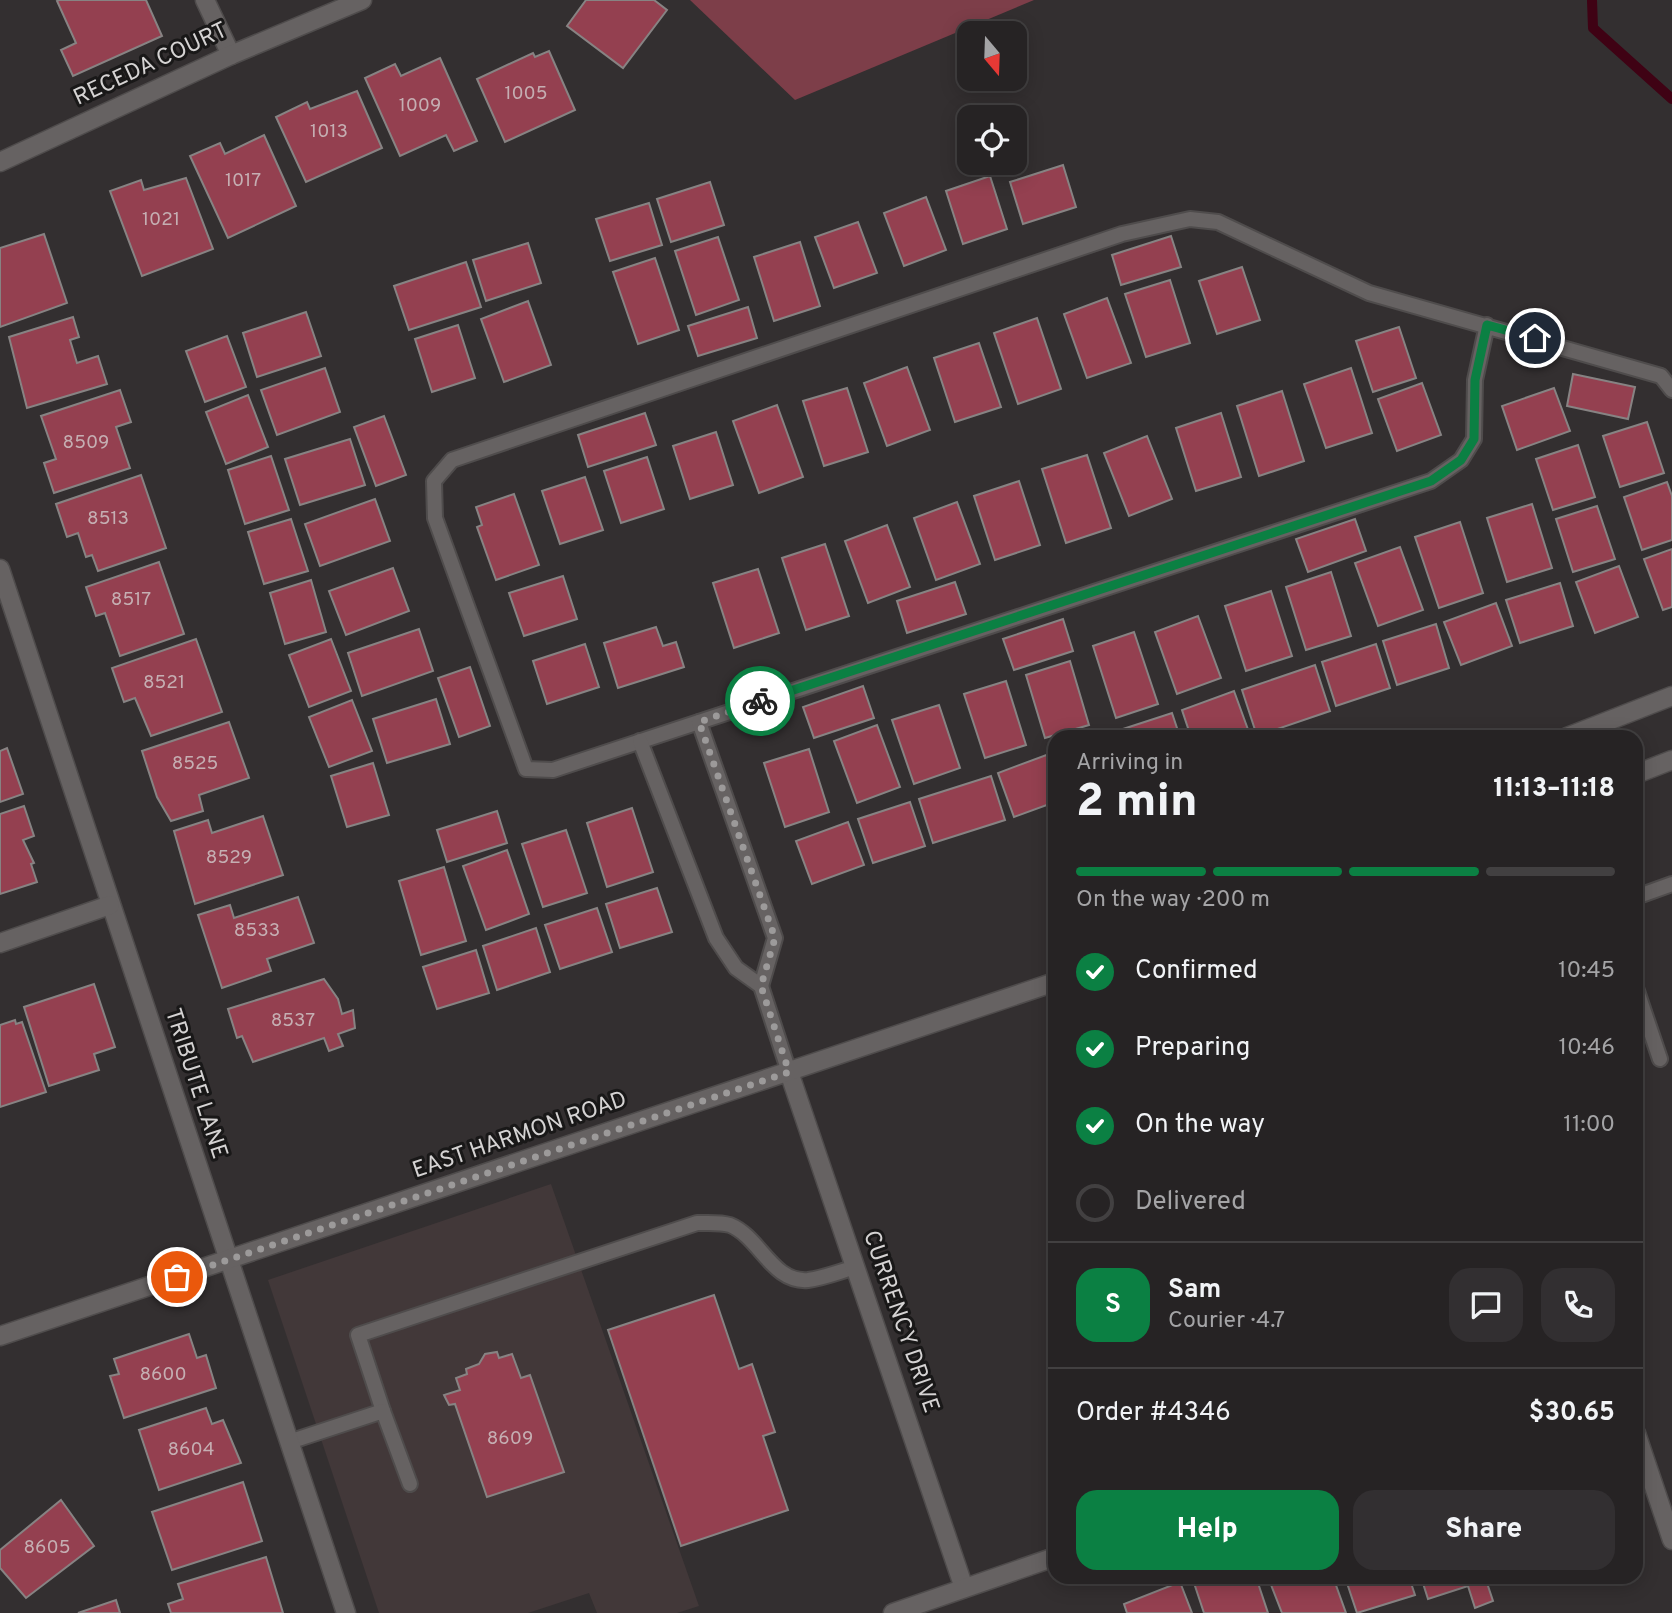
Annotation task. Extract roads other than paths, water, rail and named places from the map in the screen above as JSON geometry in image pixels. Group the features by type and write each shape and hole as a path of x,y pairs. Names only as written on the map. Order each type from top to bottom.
{"street":[{"path":"205,0 230,55"},
{"name":"RECEDA COURT","path":"0,162 230,55 362,0"},
{"name":"TRIBUTE LANE","path":"0,569 346,1613"},
{"path":"1585,730 1672,696"},
{"path":"1643,771 1672,760"},
{"path":"0,943 110,905"},
{"name":"EAST HARMON ROAD","path":"0,1336 1048,984"},
{"name":"CURRENCY DRIVE","path":"789,1072 964,1588"},
{"path":"1643,1454 1672,1540"},
{"path":"894,1613 1048,1559"}],"lane":[{"path":"1487,325 1475,380 1474,439 1461,460 1431,481 553,770 526,769 435,518 434,481 452,460 1122,234 1190,219 1218,222 1369,293 1487,325 1661,376 1672,390"},
{"path":"699,722 775,938 761,986 789,1072"},
{"path":"640,741 716,938 736,968 761,986"},
{"path":"1643,894 1672,884"},
{"path":"1643,1009 1660,1059"},
{"path":"410,1484 358,1335 697,1223 722,1224 736,1229 790,1278 807,1280 856,1267"},
{"path":"289,1442 383,1411"}],"waterway":[{"path":"1592,0 1593,28 1672,99"}]}
